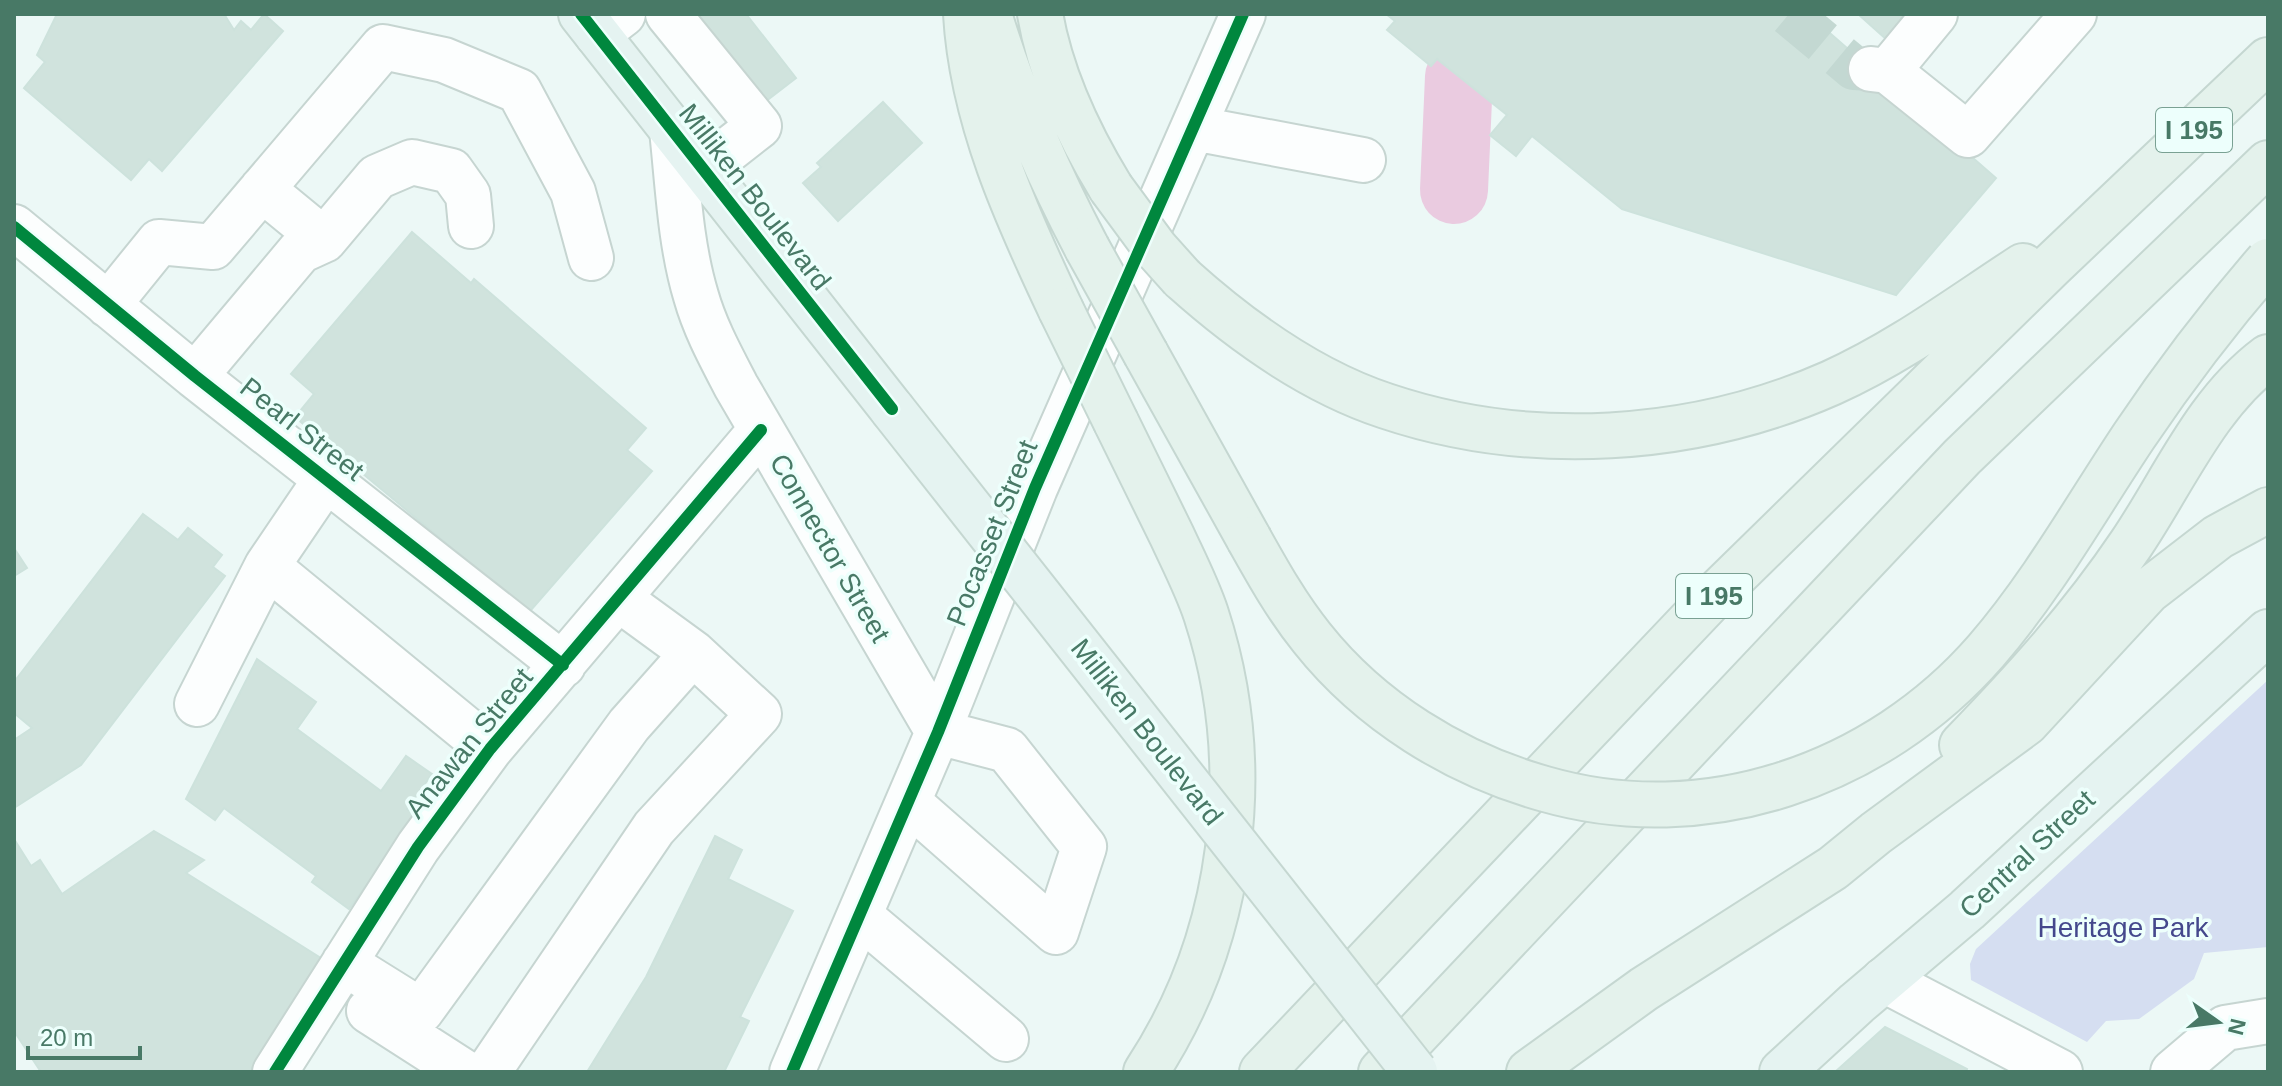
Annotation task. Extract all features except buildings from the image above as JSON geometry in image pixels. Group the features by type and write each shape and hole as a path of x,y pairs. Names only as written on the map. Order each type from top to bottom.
{"highway":[{"path":"966,14 979,97 999,166 1023,228 1061,310 1190,573 1206,613 1225,693 1234,779 1227,861 1205,951 1188,998 1146,1072"},
{"path":"989,14 1010,83 1039,152 1087,248 1249,539 1279,591 1313,640 1393,715 1455,754 1514,780 1585,799 1656,806 1724,801 1800,780 1871,747 1904,726 1984,652 2050,565 2170,382 2268,261"},
{"path":"1040,14 1053,67 1088,150 1111,188 1156,249 1182,278 1247,331 1314,374 1386,406 1474,428 1568,438 1662,430 1762,407 1831,383 1913,339 2121,200"},
{"name":"I 195","path":"1262,1072 1712,598 1910,403 2268,60"},
{"name":"I 195","path":"1381,1072 1962,457 2268,163"},
{"path":"1876,833 2005,700 2080,613 2132,543 2207,424 2255,367 2268,357"},
{"path":"1529,1072 1595,1022 1833,868 2026,723 2148,591 2218,537 2268,510"}],"main road":[{"name":"Milliken Boulevard","path":"600,21 672,130 1415,1072"},
{"name":"Central Street","path":"1782,1072 1967,910 2268,632"}],"street":[{"path":"668,14 759,126 704,169"},
{"name":"Pocasset Street","path":"792,1072 938,732 1035,488 1243,14"},
{"path":"1935,14 1880,70 1968,135 2074,14"},
{"path":"108,305 159,242 213,247 383,47 444,60 519,91 573,192 591,258"},
{"path":"1193,128 1363,160"},
{"name":"Connector Street","path":"672,130 683,234 695,293 723,362 938,732"},
{"path":"207,386 318,268 324,240 377,177 412,162 451,171 468,195 471,226"},
{"path":"262,189 324,240"},
{"name":"Pearl Street","path":"14,227 207,386 563,665"},
{"name":"Anawan Street","path":"275,1072 418,847 490,749 761,430"},
{"path":"197,704 267,566 326,479"},
{"path":"267,566 490,749"},
{"path":"488,1072 654,828 759,714 693,653 619,599"},
{"path":"414,1023 629,725 693,653"},
{"path":"908,802 1056,932 1084,847 1007,750 938,732"},
{"path":"860,916 1006,1039"},
{"path":"337,974 414,1023 464,1072"},
{"path":"1884,980 2060,1072"},
{"path":"2173,1072 2225,1028 2268,1021"}],"green space":[{"name":"Heritage Park","path":"2268,680 2268,947 2204,953 2194,979 2139,1019 2106,1021 2087,1042 1971,980 1970,964 1976,949"}],"waterway":[{"path":"1454,190 1459,77"}],"tunnel":[{"path":"1789,14 1854,68 1871,69"}],"cycle path":[{"path":"581,14 892,409"},
{"path":"792,1072 938,732 1035,488 1243,14"},
{"path":"14,227 195,376 563,665"},
{"path":"275,1072 418,847 490,749 761,430"}]}
